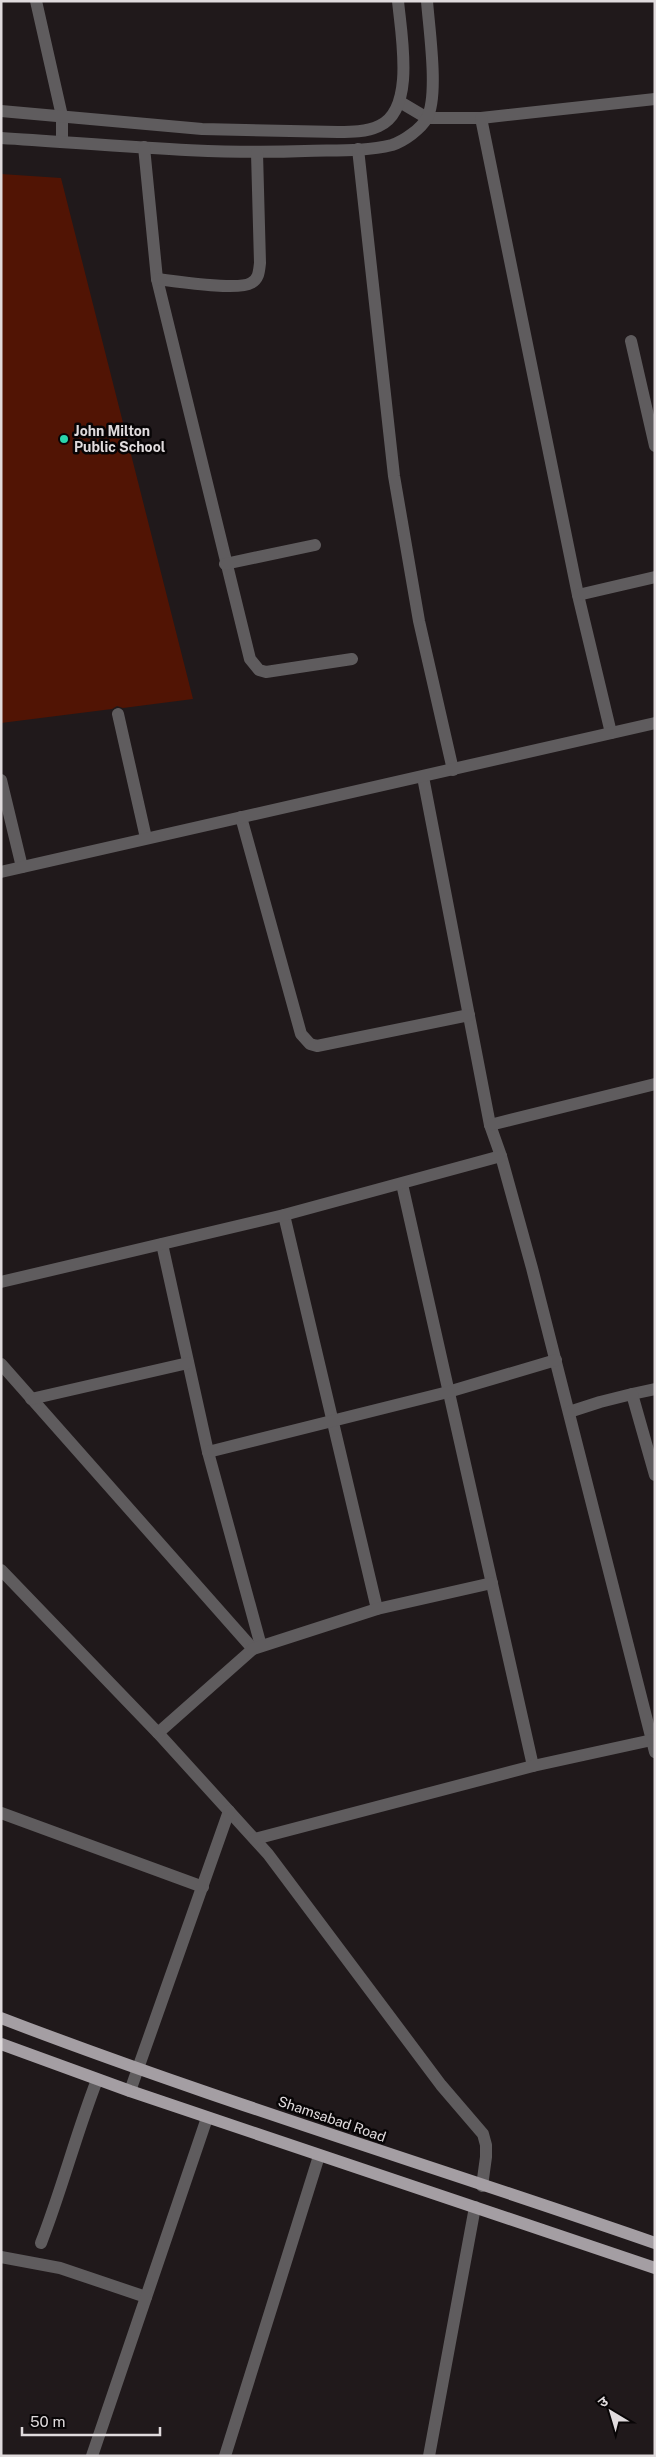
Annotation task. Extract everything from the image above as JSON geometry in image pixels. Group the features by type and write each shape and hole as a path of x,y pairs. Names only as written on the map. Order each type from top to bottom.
{"main road":[{"name":"Shamsabad Road","path":"1,2018 136,2068 655,2243"},
{"path":"1,2044 207,2118 655,2268"}],"street":[{"path":"36,1 62,116 62,142"},
{"path":"1,111 202,129 338,132 360,131 380,126 393,116 400,102 402,67 398,1"},
{"path":"1,138 257,153 358,150 393,144 420,128 427,118 432,105 433,90 427,1"},
{"path":"400,102 427,118 481,118 655,99"},
{"path":"481,118 578,595 611,733"},
{"path":"144,147 157,279 225,564 250,659 259,670 266,672 352,659"},
{"path":"358,150 394,476 419,621 453,770"},
{"path":"157,279 236,287 253,283 258,276 260,263 257,153"},
{"path":"631,341 655,446"},
{"path":"225,564 316,545"},
{"path":"578,595 655,577"},
{"path":"118,714 146,838"},
{"path":"1,872 655,723"},
{"path":"255,1839 533,1766 653,1746 556,1360 501,1156 490,1126 423,777"},
{"path":"1,780 22,867"},
{"path":"241,817 301,1034 306,1041 317,1046 469,1015"},
{"path":"490,1126 655,1084"},
{"path":"1,1282 284,1215 501,1156"},
{"path":"402,1184 533,1766"},
{"path":"284,1215 377,1609"},
{"path":"162,1244 208,1452 257,1648"},
{"path":"208,1452 448,1392 556,1360"},
{"path":"31,1399 188,1363"},
{"path":"1,1364 257,1648"},
{"path":"569,1412 600,1402 655,1389"},
{"path":"632,1394 655,1475"},
{"path":"1,1570 158,1732 255,1839 441,2085 483,2134 486,2144 486,2157 482,2186"},
{"path":"158,1732 257,1648 377,1609 492,1583"},
{"path":"130,2091 136,2068 229,1811"},
{"path":"1,1813 203,1887"},
{"path":"41,2243 61,2192 77,2132 97,2080"},
{"path":"92,2456 207,2118"},
{"path":"225,2456 319,2156"},
{"path":"429,2456 475,2207"},
{"path":"1,2257 60,2268 146,2297"}],"building":[{"name":"John Milton Public School","path":"1,174 61,178 193,699 123,708 117,706 112,709 1,723"}],"place":[{"name":"John Milton Public School","path":"64,439"}]}
